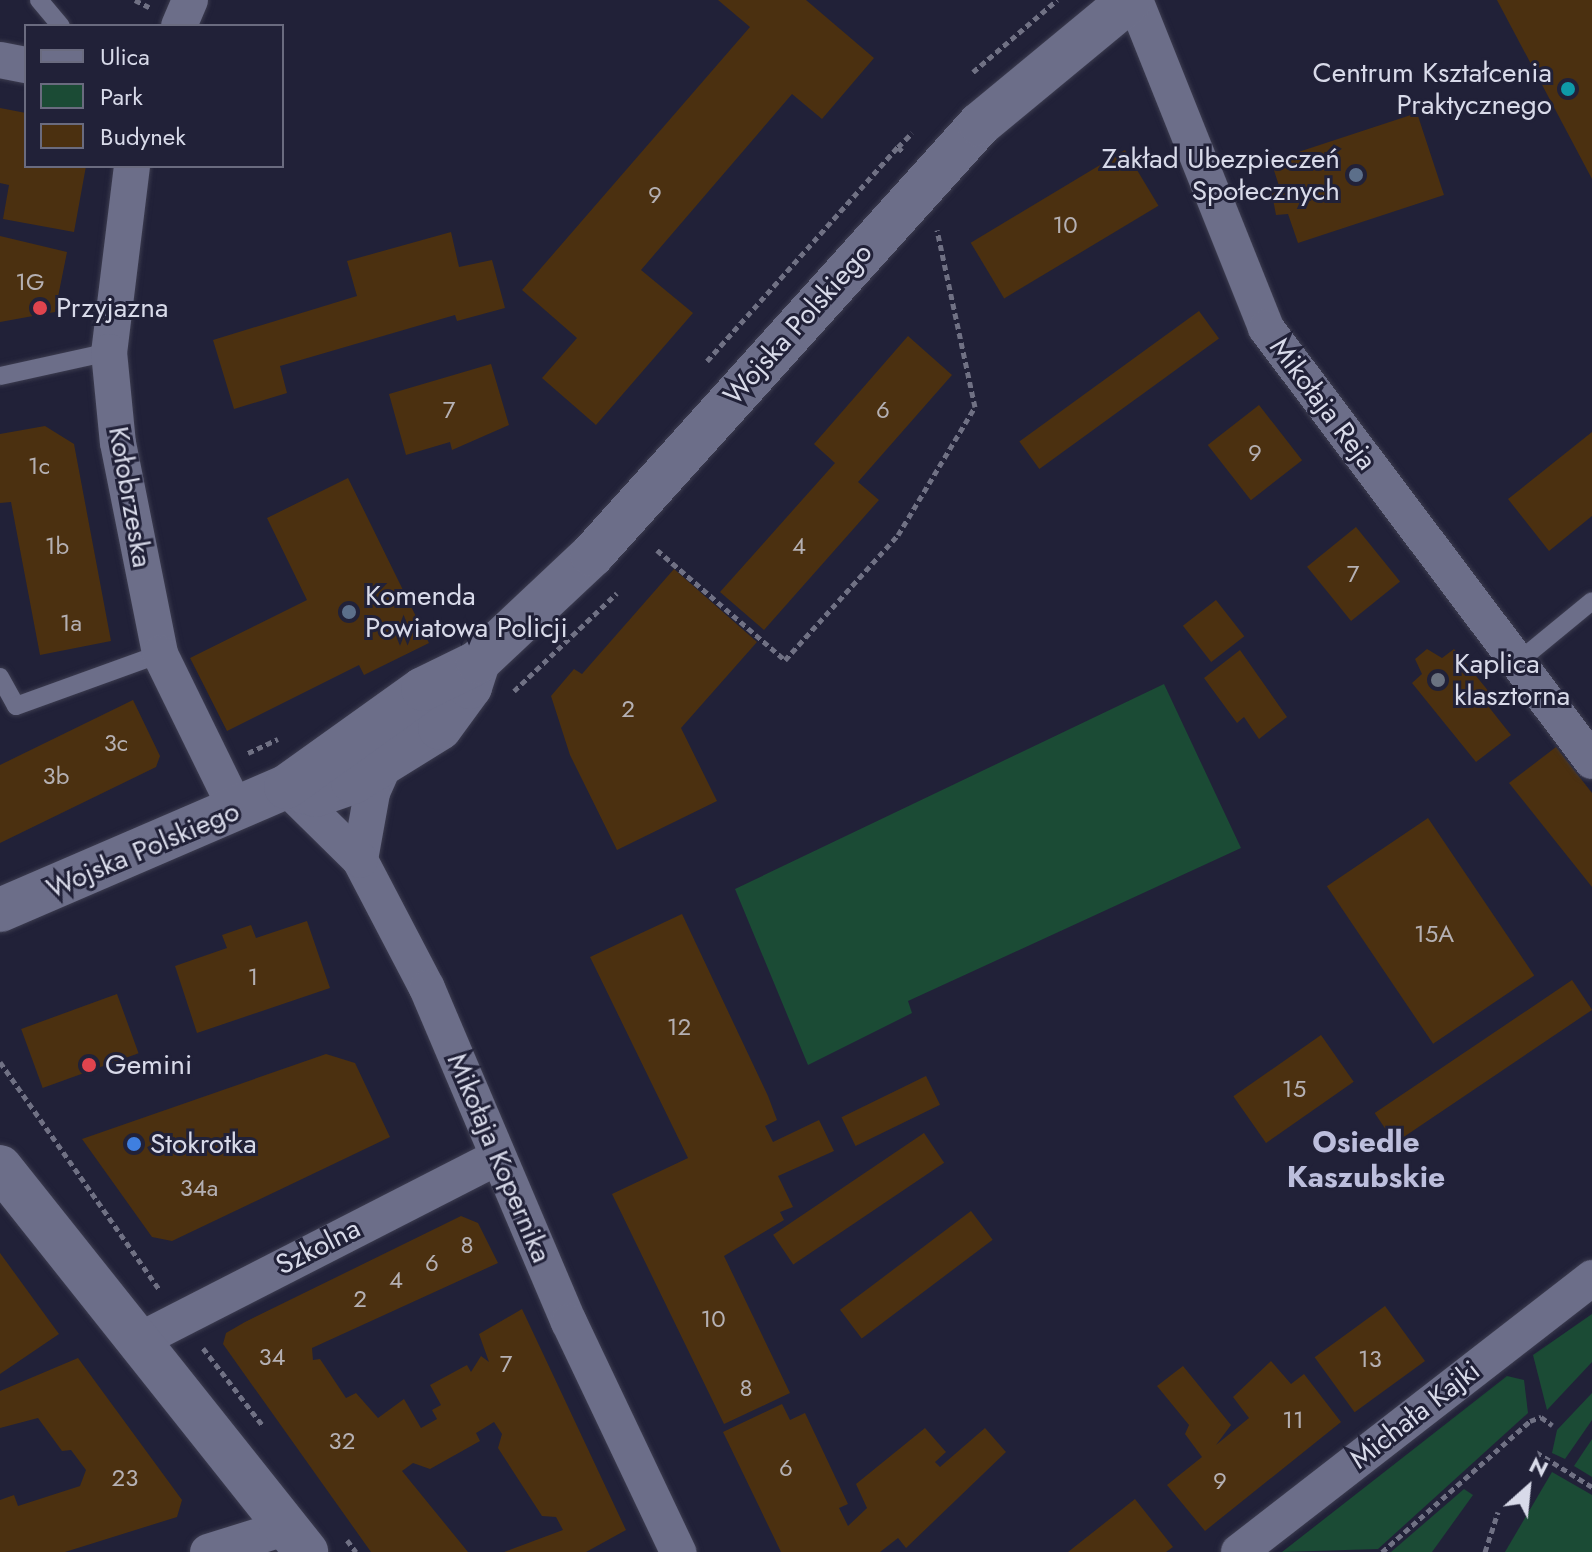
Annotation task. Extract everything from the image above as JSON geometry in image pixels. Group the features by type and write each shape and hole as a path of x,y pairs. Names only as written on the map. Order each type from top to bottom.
{"street":[{"path":"180,24 190,0"},
{"name":"Mikołaja Reja","path":"1133,0 1266,328 1592,761"},
{"name":"Wojska Polskiego","path":"0,910 237,811 286,787 397,706 478,662 592,555 980,124 1133,0"},
{"path":"0,60 24,65"},
{"name":"Kołobrzeska","path":"132,168 109,352 118,443 160,654 237,811"},
{"name":"Wojska Polskiego","path":"286,787 316,795 386,761 440,728 470,687 478,662"},
{"path":"360,860 372,793 386,761"},
{"name":"Mikołaja Kopernika","path":"286,787 360,860 427,988 498,1157 678,1552"},
{"name":"Szkolna","path":"140,1340 498,1157"},
{"path":"0,1167 297,1539 208,1552"},
{"name":"Michała Kajki","path":"1239,1552 1592,1278"}],"lane":[{"path":"39,0 59,24"},
{"path":"0,376 109,352"},
{"path":"1519,661 1592,601"},
{"path":"0,677 16,706 160,654"}],"path":[{"path":"657,550 785,660 898,535 975,407 933,218"},
{"path":"1382,1552 1530,1421 1541,1417 1552,1425"},
{"path":"1536,1452 1592,1487"},
{"path":"1485,1552 1498,1512"}],"green space":[{"path":"1164,684 1241,848 908,1001 912,1013 808,1065 735,889"},
{"path":"1592,1314 1592,1362 1547,1410 1533,1355"},
{"path":"1507,1376 1524,1380 1528,1413 1378,1549 1282,1552"},
{"path":"1592,1393 1592,1420 1565,1459 1552,1453 1557,1430"},
{"path":"1592,1439 1592,1477 1574,1466"},
{"path":"1552,1472 1592,1495 1592,1552 1505,1552"},
{"path":"1464,1489 1473,1495 1432,1552 1391,1552"}],"building":[{"path":"718,0 806,0 874,58 822,119 792,94 641,270 693,313 596,425 542,378 577,338 522,290 750,27"},
{"name":"Centrum Kształcenia Praktycznego","path":"1497,0 1592,0 1592,179"},
{"path":"0,108 24,113 24,168 86,168 74,232 3,219 9,185 0,183"},
{"name":"Zakład Ubezpieczeń Społecznych","path":"1417,113 1444,195 1298,243 1288,214 1276,215 1272,194 1280,189 1271,161"},
{"path":"1125,150 1158,206 1004,298 971,243"},
{"path":"451,232 459,267 492,260 505,308 457,321 455,315 280,366 287,393 234,409 213,340 357,296 347,261"},
{"path":"0,236 67,252 55,312 0,322"},
{"path":"1199,311 1219,339 1039,469 1019,441"},
{"path":"908,336 952,375 858,482 879,500 764,630 720,592 835,463 814,444"},
{"path":"491,364 509,425 452,450 450,442 406,455 389,394"},
{"path":"1259,405 1302,460 1251,500 1208,445"},
{"path":"45,426 74,444 111,641 40,655 11,502 0,503 0,434"},
{"path":"1592,432 1592,516 1549,551 1508,499"},
{"name":"Komenda Powiatowa Policji","path":"348,478 429,643 364,675 359,665 227,731 190,658 307,600 267,518"},
{"path":"1356,527 1400,581 1351,621 1307,567"},
{"path":"674,569 757,642 681,728 717,801 617,850 570,755 551,696 574,669 582,674"},
{"path":"1216,600 1244,636 1211,662 1183,626"},
{"path":"1427,649 1442,658 1454,649 1494,698 1488,706 1511,735 1476,762 1412,683 1422,674 1415,659"},
{"path":"1240,650 1287,717 1259,739 1244,717 1237,723 1204,678"},
{"path":"133,700 160,756 156,767 0,843 0,765"},
{"path":"1556,747 1592,793 1592,887 1509,783"},
{"path":"1428,818 1534,976 1433,1044 1327,886"},
{"path":"682,914 768,1096 777,1120 765,1126 773,1142 819,1120 834,1151 778,1176 793,1207 780,1212 784,1220 724,1256 790,1393 724,1424 612,1194 688,1158 590,957"},
{"path":"307,921 330,988 197,1033 175,966 227,948 222,935 251,925 256,938"},
{"path":"1572,980 1592,1010 1395,1143 1375,1113"},
{"path":"117,994 139,1053 43,1088 21,1029"},
{"path":"1321,1035 1354,1082 1266,1143 1233,1096"},
{"path":"326,1054 355,1063 390,1137 172,1241 152,1237 82,1139"},
{"path":"926,1076 940,1105 856,1146 842,1117"},
{"path":"924,1133 944,1163 793,1265 773,1235"},
{"path":"971,1211 993,1240 862,1338 840,1310"},
{"path":"461,1216 478,1223 498,1263 312,1348 313,1360 320,1359 346,1398 356,1393 378,1418 404,1399 421,1428 437,1419 432,1410 441,1405 430,1385 467,1365 471,1372 481,1356 489,1362 479,1334 522,1309 626,1530 586,1552 504,1552 563,1530 556,1517 542,1516 498,1448 502,1434 494,1422 476,1433 480,1441 430,1469 413,1463 402,1471 468,1552 371,1552 223,1344 226,1333 245,1322"},
{"path":"0,1253 59,1334 0,1374"},
{"path":"1385,1306 1425,1361 1355,1412 1315,1357"},
{"path":"78,1358 182,1500 177,1517 65,1552 0,1552 0,1500 14,1495 18,1506 80,1486 86,1470 71,1450 62,1451 38,1418 0,1428 0,1391"},
{"path":"1271,1361 1291,1384 1304,1374 1341,1422 1205,1531 1167,1485 1202,1457 1185,1434 1189,1425 1157,1386 1183,1366 1231,1425 1216,1445 1249,1418 1233,1397"},
{"path":"782,1404 790,1420 805,1413 848,1504 839,1508 848,1526 867,1508 856,1484 925,1428 946,1452 935,1462 940,1467 985,1428 1006,1452 906,1548 898,1538 880,1552 781,1552 723,1432"},
{"path":"1135,1499 1173,1547 1166,1552 1068,1552"}],"place":[{"name":"Centrum Kształcenia Praktycznego","path":"1568,89"},
{"name":"Zakład Ubezpieczeń Społecznych","path":"1356,175"},
{"name":"Przyjazna","path":"40,308"},
{"name":"Komenda Powiatowa Policji","path":"349,612"},
{"name":"Kaplica klasztorna","path":"1438,680"},
{"name":"Gemini","path":"89,1065"},
{"name":"Stokrotka","path":"134,1144"}],"district":[{"name":"Osiedle Kaszubskie","path":"1366,1159"}]}
